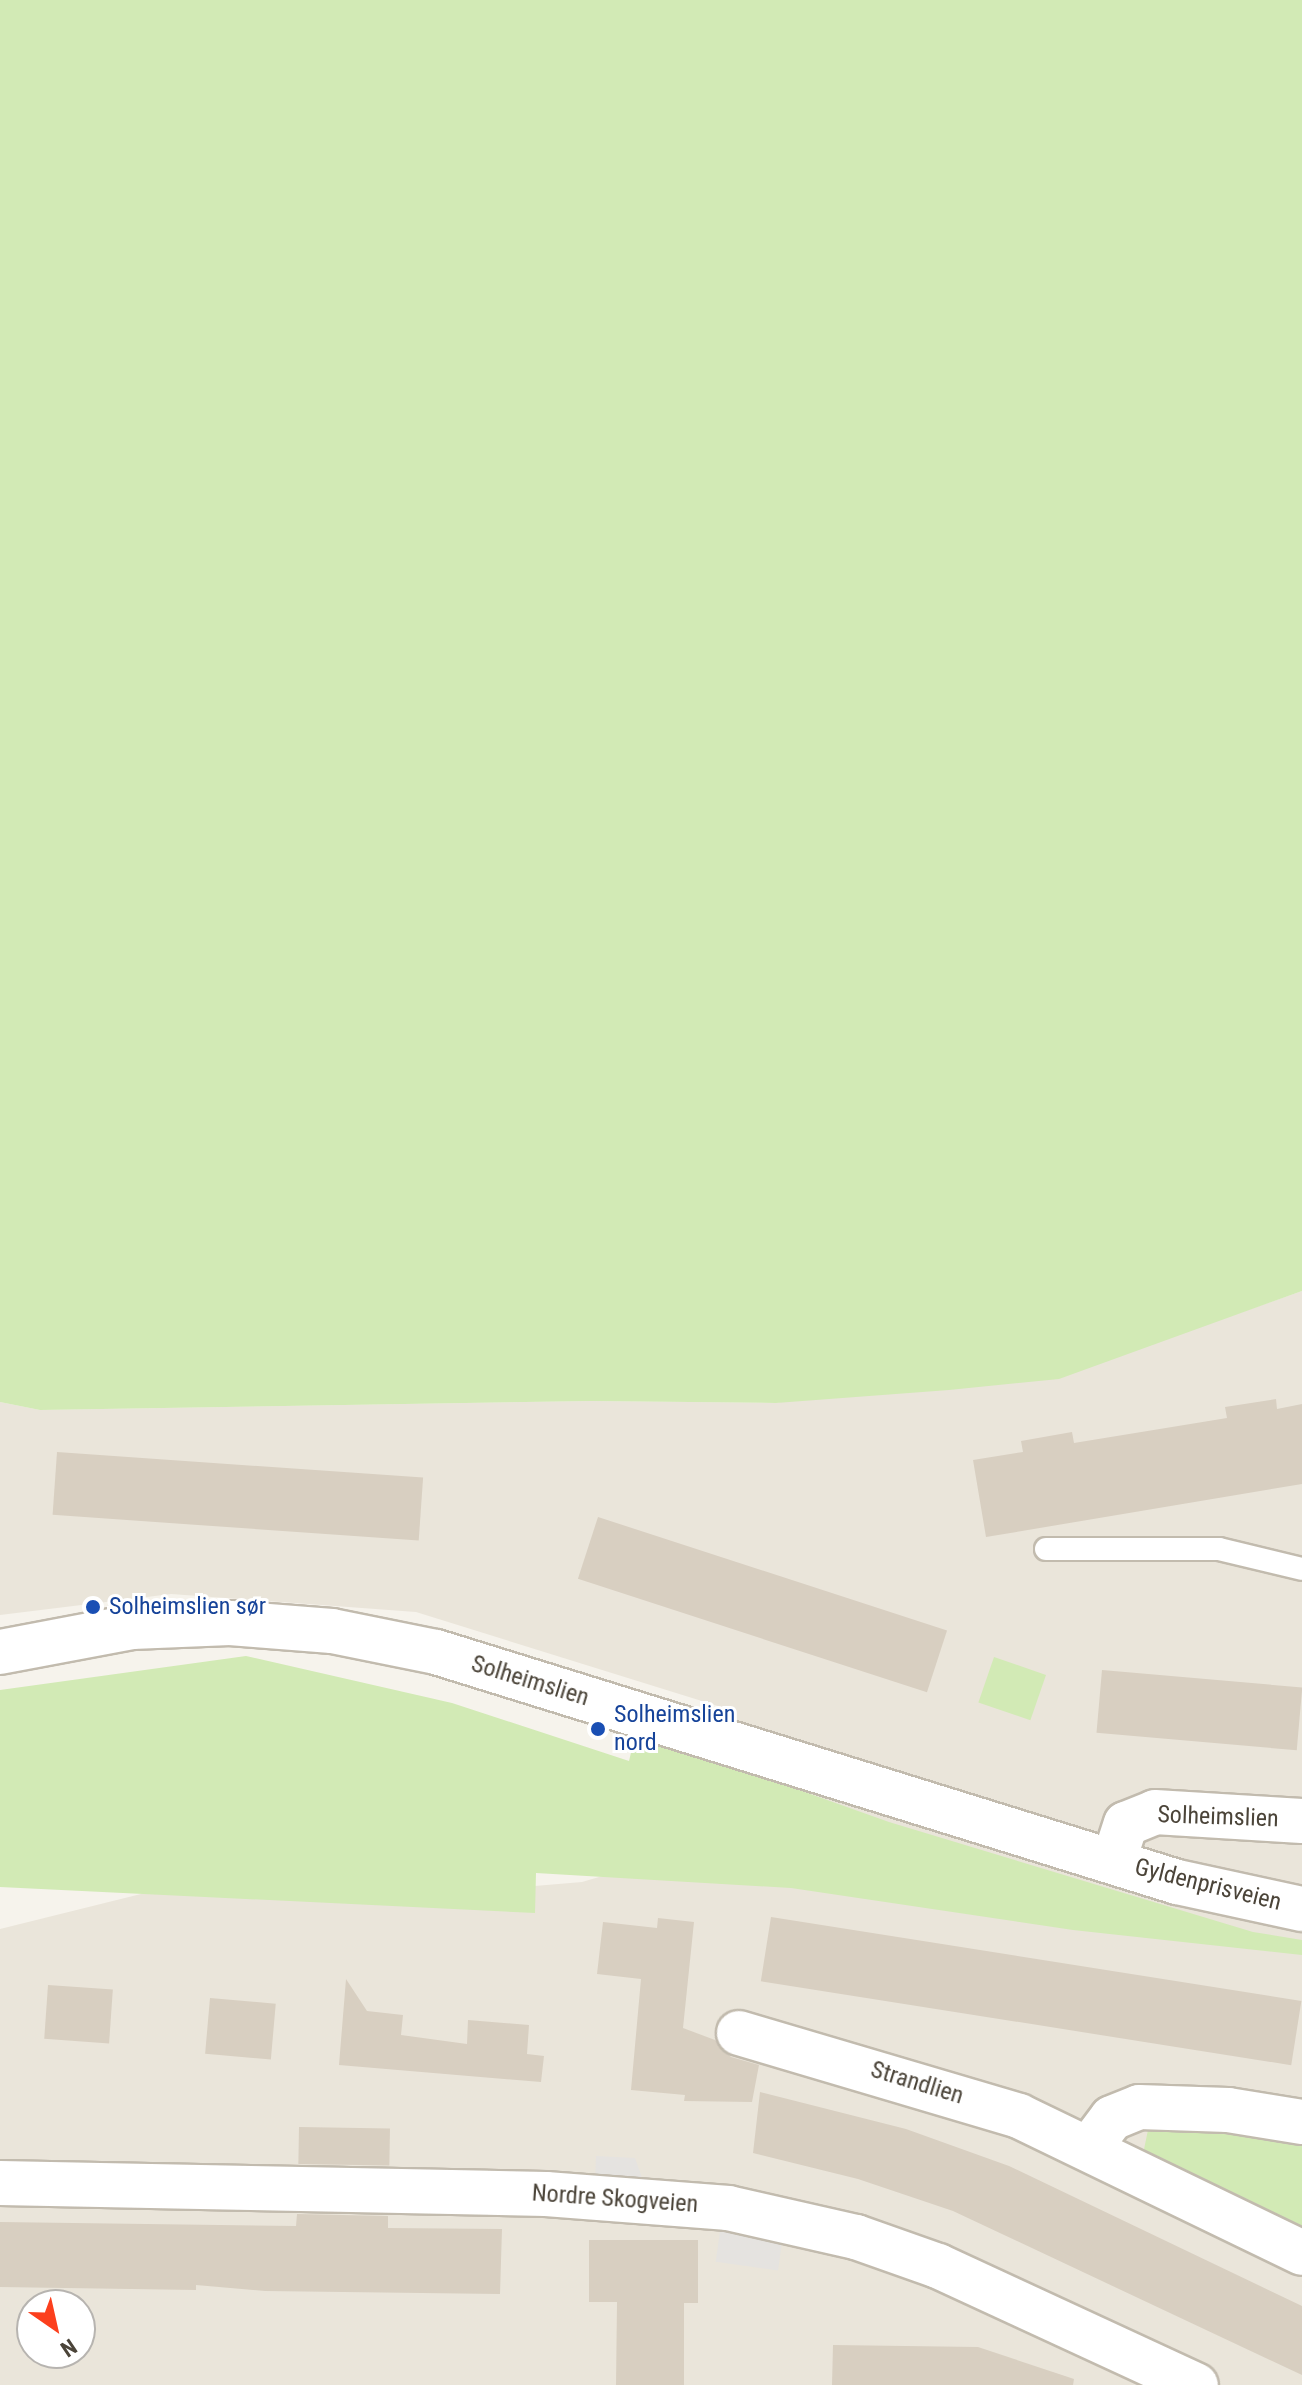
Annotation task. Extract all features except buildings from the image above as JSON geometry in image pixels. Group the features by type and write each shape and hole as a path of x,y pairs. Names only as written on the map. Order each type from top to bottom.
{"street":[{"name":"Solheimslien","path":"0,1652 132,1627 230,1623 332,1631 436,1652 1114,1860 1126,1824 1155,1812 1302,1821"},
{"name":"Gyldenprisveien","path":"1114,1860 1177,1882 1302,1909"},
{"name":"Strandlien","path":"739,2033 957,2094 1090,2147 1302,2253"},
{"path":"1090,2147 1112,2118 1139,2107 1228,2110 1302,2122"},
{"name":"Nordre Skogveien","path":"6,2176 546,2194 728,2208 856,2237 938,2266 1196,2385"}],"lane":[{"path":"1046,1549 1219,1549 1302,1569"}],"shaded area":[{"path":"1302,1291 1302,2385 0,2385 0,1929 149,1892 415,1896 582,1882 698,1848 756,1775 734,1711 416,1612 171,1594 0,1615 0,1402 40,1410 591,1401 776,1403 1239,1313"},
{"path":"596,2156 635,2158 645,2186 595,2181"},
{"path":"720,2231 782,2240 778,2270 716,2262"}],"green space":[{"path":"0,0 1302,0 1302,1291 1059,1379 949,1390 776,1403 591,1401 40,1410 0,1402"},
{"path":"246,1656 452,1703 629,1761 636,1732 889,1822 1253,1932 1302,1940 1302,1955 1073,1930 791,1888 536,1873 535,1913 0,1887 0,1690"},
{"path":"994,1657 1046,1675 1030,1720 978,1702"},
{"path":"1149,2125 1302,2143 1302,2239 1142,2159"}],"place":[{"name":"Solheimslien sør","path":"93,1607"},
{"name":"Solheimslien nord","path":"598,1729"}]}
